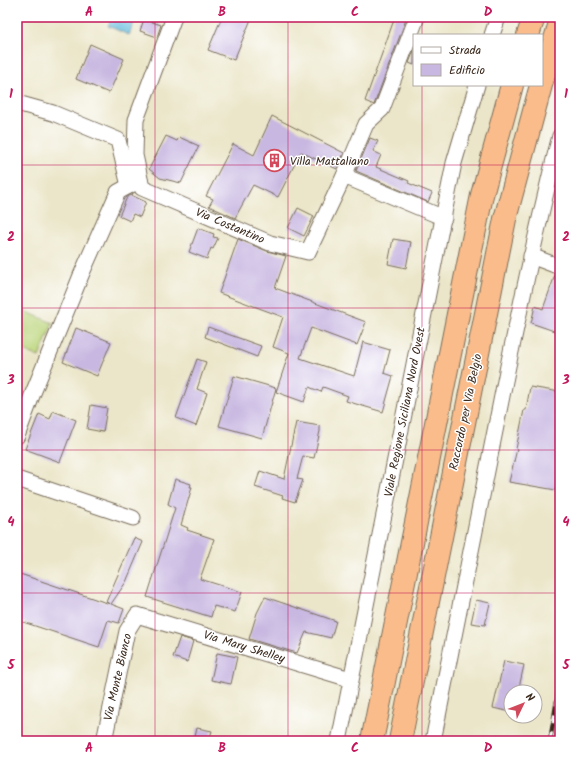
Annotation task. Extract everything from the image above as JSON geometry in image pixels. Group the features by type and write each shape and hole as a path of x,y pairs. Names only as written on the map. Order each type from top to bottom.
{"highway":[{"path":"528,34 534,17"},
{"path":"543,78 560,23"},
{"path":"372,741 482,195 512,86"},
{"name":"Raccordo per Via Belgio","path":"400,741 505,219 541,86"}],"street":[{"path":"134,183 136,120 174,17"},
{"path":"417,17 382,109 366,124 344,176 444,218"},
{"path":"492,34 498,17"},
{"name":"Viale Regione Siciliana Nord Ovest","path":"339,741 454,163 477,86"},
{"path":"17,103 53,113 118,140 134,183"},
{"path":"433,741 476,522 531,256 545,192 560,136"},
{"name":"Via Costantino","path":"134,183 142,188 270,243 308,252 344,176"},
{"path":"17,436 76,287 118,192 134,183"},
{"path":"531,256 560,267"},
{"path":"17,479 133,518"},
{"name":"Via Mary Shelley","path":"138,615 350,680"},
{"name":"Via Monte Bianco","path":"104,741 127,631 138,615"}],"green space":[{"path":"17,308 53,323 39,357 17,348"}],"water":[{"path":"112,17 120,17 134,23 129,35 108,26"}],"building":[{"path":"222,17 252,17 234,60 208,50"},
{"path":"395,17 407,17 374,105 365,101"},
{"path":"144,19 161,25 157,37 140,31"},
{"path":"90,44 124,59 109,93 76,79"},
{"path":"413,53 413,65 409,63"},
{"name":"Villa Mattaliano","path":"272,116 344,153 337,169 301,152 278,197 253,185 235,218 209,206 213,199 206,196 233,144 254,155"},
{"path":"166,136 177,141 179,137 199,146 181,183 160,178 149,169"},
{"path":"370,138 378,141 373,151 381,155 376,167 432,193 428,202 356,171"},
{"path":"131,195 146,202 140,217 133,214 130,221 119,216 127,197"},
{"path":"298,208 314,216 304,236 288,228"},
{"path":"198,228 214,234 213,237 218,238 213,249 211,248 207,259 189,252"},
{"path":"238,239 267,251 286,256 275,288 366,322 357,345 311,328 300,358 354,376 363,342 390,350 384,373 393,376 383,412 346,401 348,396 323,387 321,392 309,387 304,402 276,392 289,353 273,347 283,317 219,293"},
{"path":"393,239 411,242 406,268 388,264"},
{"path":"555,275 560,276 560,333 531,323 535,306 543,309"},
{"path":"208,327 261,346 257,357 205,337"},
{"path":"76,328 111,342 97,376 63,362"},
{"path":"197,359 206,362 197,389 207,393 196,426 176,418"},
{"path":"234,376 276,388 262,438 219,426"},
{"path":"530,387 560,392 560,475 556,490 509,482"},
{"path":"91,405 107,408 103,432 87,429"},
{"path":"53,411 76,420 60,462 25,449 39,414 50,419"},
{"path":"296,422 320,426 320,431 314,458 303,456 297,479 303,480 295,502 282,498 283,496 255,487 260,471 284,479"},
{"path":"175,479 191,484 190,487 192,487 181,525 188,528 187,530 214,539 200,579 242,592 235,612 214,606 211,617 147,597 175,508 168,504"},
{"path":"134,538 143,542 126,582 111,604 124,609 119,623 108,620 99,647 17,620 17,573 110,604 106,602"},
{"path":"265,597 336,621 331,638 306,632 297,653 249,639 257,613"},
{"path":"476,600 490,603 485,625 471,623"},
{"path":"180,637 193,641 187,662 173,657"},
{"path":"217,653 237,657 231,684 211,680"},
{"path":"504,661 524,665 520,684 503,684 503,710 493,708"},
{"path":"197,728 212,731 209,741 194,741"}],"railway":[{"path":"550,741 560,682"},
{"path":"557,741 560,725"}],"place":[{"name":"Villa Mattaliano","path":"274,161"}]}
